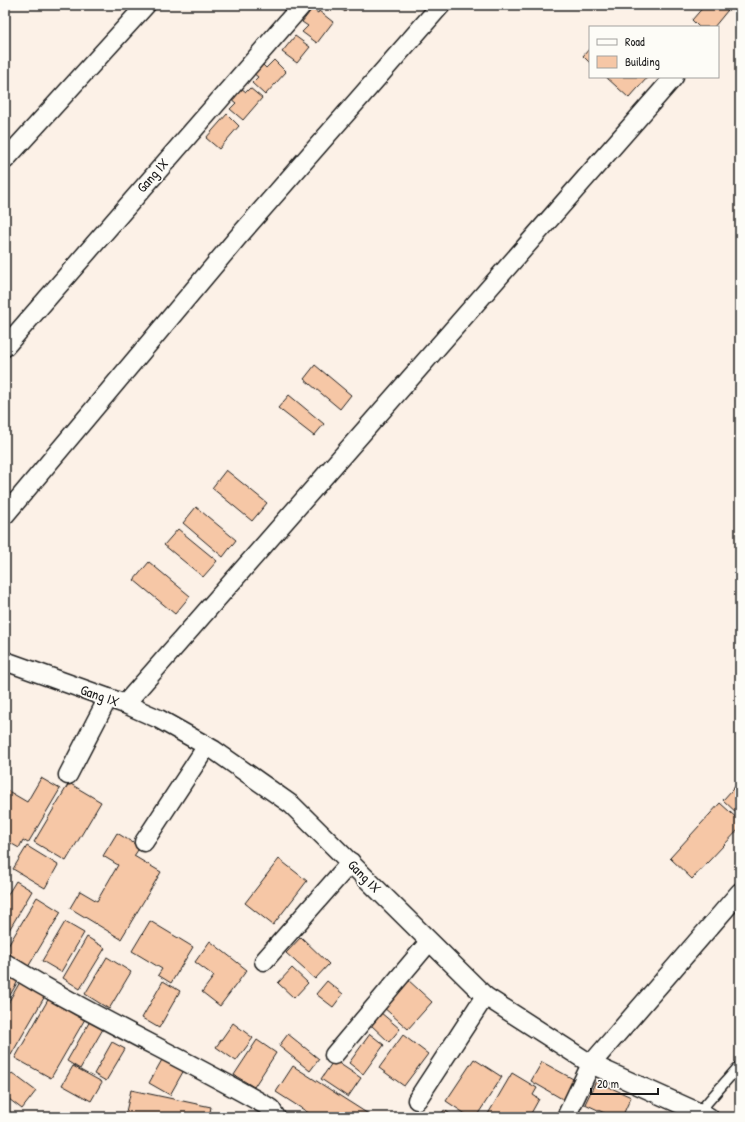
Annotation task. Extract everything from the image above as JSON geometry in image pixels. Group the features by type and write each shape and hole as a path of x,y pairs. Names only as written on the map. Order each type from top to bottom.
{"street":[{"path":"5,160 146,5"},
{"name":"Gang IX","path":"5,347 302,5"},
{"path":"5,515 238,238 441,5"},
{"path":"68,775 117,701 673,78"},
{"name":"Gang IX","path":"5,661 117,701 159,719 207,746 292,805 485,996 591,1064 704,1115"},
{"path":"144,842 207,746"},
{"path":"264,961 351,862"},
{"path":"566,1117 591,1064 740,892"},
{"path":"334,1055 429,942"},
{"path":"5,963 58,995 116,1027 197,1067 265,1105 277,1117"},
{"path":"417,1100 485,996"}],"lane":[{"path":"704,1115 740,1065"}],"building":[{"path":"336,5 350,5 345,12"},
{"path":"705,5 732,5 715,26 698,26 692,20"},
{"path":"312,9 318,13 319,11 333,22 317,43 302,32 308,26 302,22"},
{"path":"295,36 310,47 297,63 282,52"},
{"path":"589,49 589,62 583,56"},
{"path":"274,60 286,72 265,95 252,83 258,77 253,73 262,64 266,68"},
{"path":"607,78 647,78 629,98"},
{"path":"241,88 246,92 250,88 262,98 243,120 230,109 236,103 231,99"},
{"path":"227,114 239,126 219,149 206,138"},
{"path":"315,365 351,395 340,409 304,379"},
{"path":"289,395 324,424 314,436 278,408"},
{"path":"226,470 267,503 252,521 212,488"},
{"path":"196,507 236,540 223,557 183,523"},
{"path":"178,529 217,561 203,577 164,545"},
{"path":"149,562 190,596 175,614 134,580"},
{"path":"41,778 60,789 28,843 23,840 19,848 5,840 5,789 27,802"},
{"path":"740,781 740,816 723,800"},
{"path":"69,783 101,802 66,861 34,842"},
{"path":"720,803 740,821 740,828 692,879 670,858"},
{"path":"117,833 140,847 134,856 161,872 121,939 70,908 80,891 97,901 118,865 103,856"},
{"path":"27,846 58,865 45,888 13,869"},
{"path":"279,859 307,881 273,925 245,903"},
{"path":"16,881 32,891 5,937 5,899"},
{"path":"37,897 61,912 28,967 5,953 5,951"},
{"path":"150,921 193,947 171,983 158,975 162,969 132,951"},
{"path":"65,922 84,933 61,972 42,961"},
{"path":"87,937 105,948 80,989 63,978"},
{"path":"301,937 329,964 315,979 286,953"},
{"path":"210,941 247,970 220,1006 202,992 214,976 195,962"},
{"path":"107,957 131,972 109,1009 85,994"},
{"path":"292,968 308,983 294,998 278,983"},
{"path":"5,974 18,981 5,1004"},
{"path":"407,979 432,1002 408,1029 383,1007"},
{"path":"163,981 180,991 159,1028 142,1018"},
{"path":"327,981 343,994 333,1007 316,994"},
{"path":"20,982 45,996 11,1055 5,1052 5,1008"},
{"path":"49,998 85,1019 51,1078 15,1058"},
{"path":"380,1012 400,1029 389,1042 370,1024"},
{"path":"90,1021 103,1029 80,1069 67,1061"},
{"path":"233,1023 253,1038 236,1061 216,1047"},
{"path":"288,1034 319,1059 310,1071 279,1046"},
{"path":"370,1034 384,1045 363,1074 349,1063"},
{"path":"403,1035 428,1054 404,1086 379,1068"},
{"path":"257,1040 276,1053 254,1087 234,1075"},
{"path":"112,1042 125,1049 106,1081 94,1074"},
{"path":"163,1058 184,1070 170,1095 149,1083"},
{"path":"474,1059 502,1077 476,1117 470,1117 446,1101"},
{"path":"334,1060 361,1078 348,1097 321,1079"},
{"path":"542,1062 575,1080 564,1100 531,1081"},
{"path":"73,1066 102,1082 91,1101 62,1085"},
{"path":"293,1066 373,1117 315,1117 276,1092"},
{"path":"12,1073 36,1091 22,1109 5,1096 5,1082"},
{"path":"512,1073 537,1088 533,1095 539,1099 529,1117 493,1117 488,1114"},
{"path":"596,1081 631,1097 622,1117 613,1117 585,1104"},
{"path":"131,1090 211,1107 209,1117 125,1116"},
{"path":"444,1110 455,1117 440,1117"}]}
